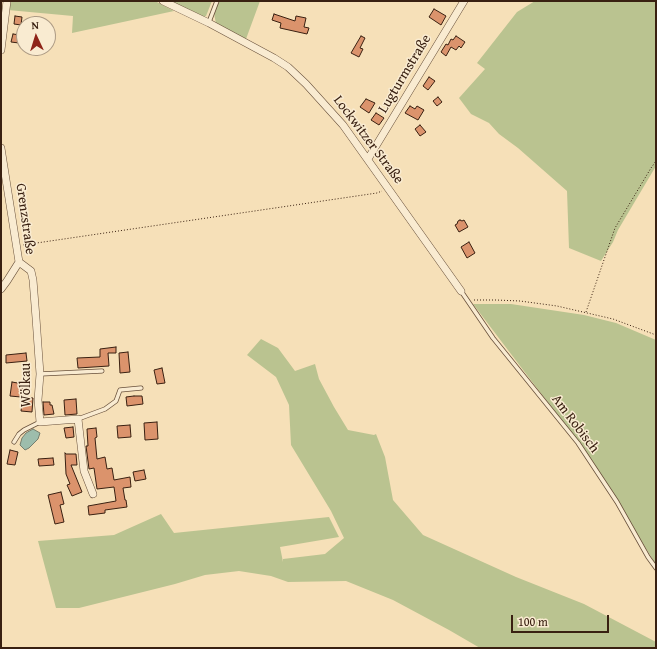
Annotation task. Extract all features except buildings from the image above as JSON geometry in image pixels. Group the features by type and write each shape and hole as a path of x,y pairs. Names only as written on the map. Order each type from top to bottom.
{"street":[{"path":"1,50 7,1"},
{"name":"Lockwitzer Straße","path":"163,1 209,23 274,58 294,72 343,125 461,291"},
{"name":"Lugturmstraße","path":"368,159 464,1"},
{"name":"Grenzstraße","path":"1,148 19,262 1,289"},
{"name":"Wölkau","path":"19,262 31,272 33,280 40,374 38,400 40,422 78,419"},
{"path":"78,419 84,470 93,494"}],"lane":[{"path":"209,23 217,1"},
{"name":"Am Robisch","path":"461,291 493,338 578,443 617,502 648,557 656,568"},
{"path":"40,374 102,372"},
{"path":"78,419 105,409 116,401 120,390 141,388"},
{"path":"14,442 19,434 24,430 40,422"}],"path":[{"path":"585,312 615,228 650,168 656,161"},
{"path":"16,246 377,193 388,189"},
{"path":"468,300 520,301 558,306 613,319 656,335"}],"green space":[{"path":"11,1 155,1 174,11 72,33 73,16 8,10"},
{"path":"167,1 212,1 206,16 200,18"},
{"path":"219,1 260,1 246,39 216,24 214,13"},
{"path":"535,1 656,1 656,166 601,261 569,248 567,191 518,148 499,134 489,123 471,114 459,98 485,69 477,63 517,12"},
{"path":"473,304 511,304 584,315 616,323 656,340 656,565 593,462"},
{"path":"261,339 278,348 295,371 315,364 319,379 348,430 374,435 376,434 385,457 393,500 423,535 516,577 584,604 656,642 656,648 480,648 393,600 346,581 288,582 271,576 239,571 205,575 79,608 56,608 38,541 114,535 161,514 174,533 329,517 339,537 280,547 283,562 283,559 325,554 344,538 331,511 291,445 289,405 276,377 247,355"}],"shaded area":[{"path":"33,429 40,433 38,439 25,450 20,445 22,438 26,433"}]}
